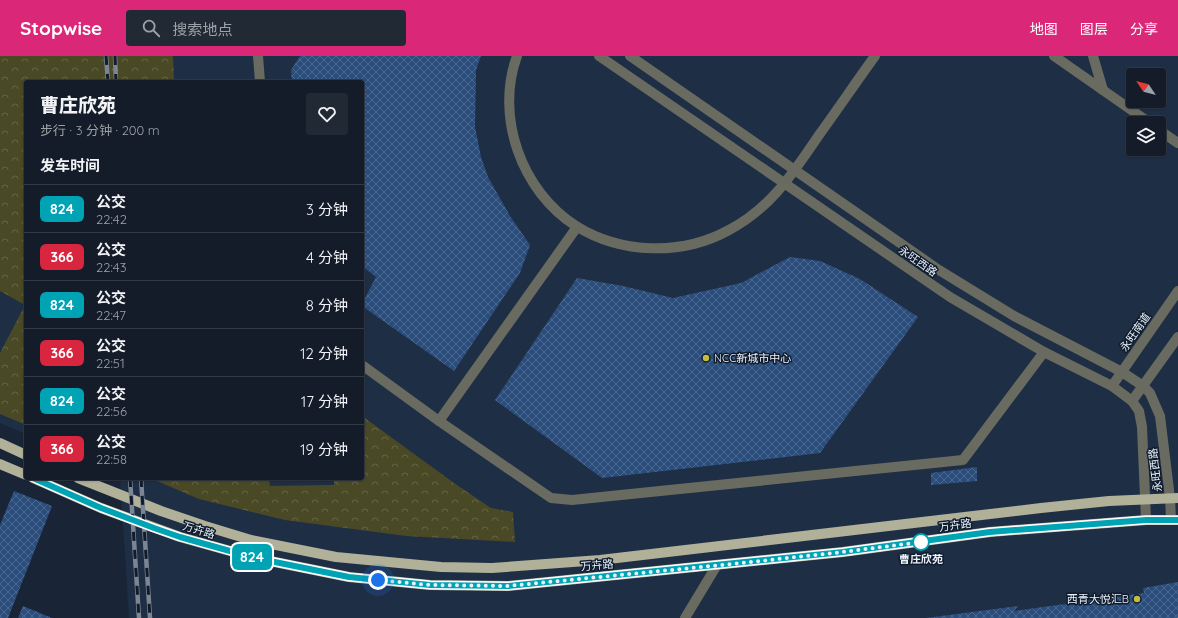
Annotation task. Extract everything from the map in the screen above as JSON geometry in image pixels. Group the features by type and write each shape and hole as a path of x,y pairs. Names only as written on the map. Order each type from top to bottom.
{"main road":[{"path":"0,443 24,454"},
{"path":"0,464 24,474"},
{"name":"万卉路","path":"38,480 101,508 180,537 255,558 349,577 430,585 508,586 843,552 990,532 1174,519"},
{"name":"万卉路","path":"83,480 161,511 251,540 336,557 441,567 492,568 600,560 1041,508 1174,498"}],"street":[{"path":"258,56 260,80"},
{"path":"517,56 512,68 508,94 511,129 518,152 529,174 543,195 560,213 577,227 598,237 631,247 666,248 690,244 714,237 744,222 758,211 785,184 875,56"},
{"name":"永旺西路","path":"599,56 950,297 1044,352 1112,386 1132,401 1139,411 1142,427 1146,520"},
{"name":"永旺西路","path":"630,56 945,274 1014,316 1122,372 1143,386 1150,393 1160,416 1174,498 1174,519"},
{"path":"1054,56 1140,116"},
{"path":"1092,56 1103,90"},
{"path":"1166,135 1178,143"},
{"path":"439,421 577,227"},
{"name":"永旺南道","path":"1112,386 1178,292"},
{"path":"1132,401 1178,336"},
{"path":"364,366 439,421 551,498 572,500 963,460 1044,352"},
{"path":"685,618 717,565"}],"shaded area":[{"path":"0,56 1178,56 1178,618 129,618 120,480 364,480 364,80 24,80 24,433 0,423"}],"green space":[{"path":"0,56 173,56 174,80 24,80 24,304 0,291"},
{"path":"24,307 24,424 0,414 0,353"},
{"path":"364,417 491,508 513,512 515,542 406,536 285,520 199,499 155,480 269,480 270,486 334,485 334,480 364,480"}],"building":[{"path":"300,56 481,56 476,70 475,127 481,157 488,177 510,216 530,245 520,273 454,371 364,307 364,300 376,277 364,268 364,80 292,80 291,70"},
{"name":"NCC新城市中心","path":"790,257 820,261 860,279 918,317 820,453 602,478 495,400 577,278 623,286 673,298 741,283"},
{"path":"977,467 977,481 931,485 931,473"},
{"path":"14,491 52,506 8,618 0,618 0,525"},
{"name":"西青大悦汇B","path":"1178,582 1178,618 926,618 1018,606 1014,611 1144,593 1143,588"},
{"path":"23,606 52,618 18,618"}],"railway":[{"path":"106,56 108,80"},
{"path":"115,56 116,80"},
{"path":"130,480 139,618"},
{"path":"141,480 150,618"}],"bus line":[{"name":"824","path":"38,480 101,508 154,528 180,537 255,558 349,577 430,585 508,586 843,552 990,532 1146,520 1178,520"}],"place":[{"name":"NCC新城市中心","path":"706,358"},
{"name":"曹庄欣苑","path":"921,542"},
{"name":"西青大悦汇B","path":"1137,599"}],"route":[{"path":"378,580 430,585 508,586 732,564 921,542"}]}
